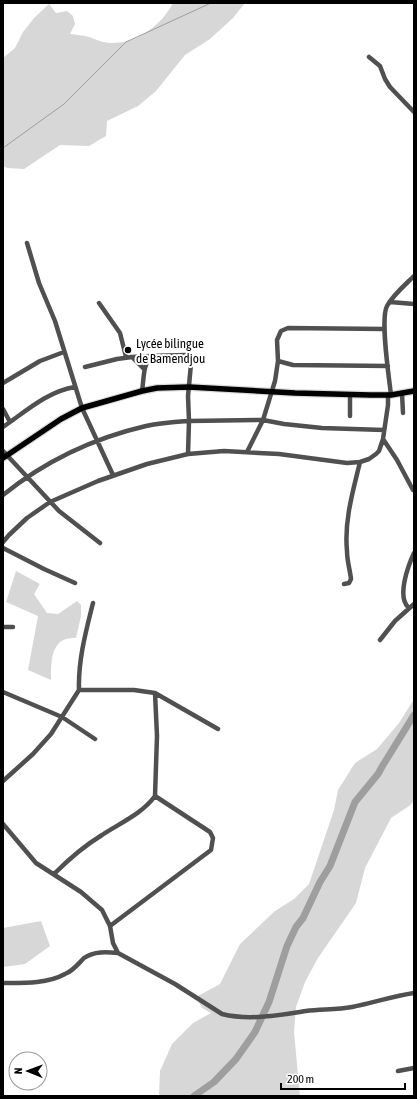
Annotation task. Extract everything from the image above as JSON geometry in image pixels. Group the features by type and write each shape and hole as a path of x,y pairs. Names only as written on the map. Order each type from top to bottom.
{"main road":[{"path":"4,455 61,419 82,408 157,388 189,387 350,395 389,395 414,391"}],"street":[{"path":"369,57 380,66 385,80 390,87 414,112"},
{"path":"27,243 36,275 55,321 82,408 113,475"},
{"path":"3,542 27,518 50,502 113,475 147,464 188,454 224,451 247,452 278,454 347,463 360,462 369,459 378,451 384,430 388,405 388,366 384,314 390,302 414,276"},
{"path":"390,302 414,304"},
{"path":"99,303 120,333 129,357 144,369"},
{"path":"247,452 263,420 272,392 278,361 277,340 281,331 284,329 384,329"},
{"path":"3,383 40,361 64,352"},
{"path":"85,367 129,357 186,355"},
{"path":"142,391 145,364 150,356"},
{"path":"278,361 294,365 388,366"},
{"path":"188,454 189,387 191,364"},
{"path":"3,427 55,393 66,388 75,387"},
{"path":"402,393 403,413"},
{"path":"350,395 350,416"},
{"path":"3,410 10,422"},
{"path":"3,495 53,462 86,445 145,426 189,421 263,420 322,428 384,430"},
{"path":"382,439 397,460 413,490"},
{"path":"4,455 50,502 74,524 100,543"},
{"path":"344,584 349,583 351,579 346,551 347,527 360,462"},
{"path":"406,478 414,480"},
{"path":"3,548 75,583"},
{"path":"408,608 404,600 405,580 407,567 414,553"},
{"path":"3,781 33,754 51,734 79,690 83,639 93,602"},
{"path":"380,640 408,608 414,604"},
{"path":"3,627 13,627"},
{"path":"79,690 134,690 155,693 218,729"},
{"path":"3,692 62,717 95,739"},
{"path":"54,874 71,857 103,834 142,810 151,803 155,796 157,736 155,693"},
{"path":"110,926 211,850 213,838 210,832 155,796"},
{"path":"3,824 36,863 81,892 102,910 110,926 113,943 118,953"},
{"path":"3,983 19,983 55,978 65,974 86,957 93,954 109,952 118,953 175,984 222,1014 229,1016 258,1018 308,1011 338,1009 414,993"},
{"path":"398,1071 414,1068"}],"shaded area":[{"path":"173,3 245,3 233,18 210,39 185,55 156,91 138,106 107,121 106,136 89,146 60,145 24,169 7,168 3,166 3,58 15,48 23,32 34,18 49,4 56,13 67,11 73,16 75,24 70,34 87,36 107,43 120,43 138,37 155,26"},
{"path":"16,571 40,584 34,594 47,613 58,614 77,601 81,605 81,616 76,638 67,639 61,642 57,646 52,656 51,680 28,670 38,616 6,602"},
{"path":"414,699 414,801 391,818 365,868 356,903 318,958 305,982 296,1007 294,1032 300,1096 159,1096 160,1071 172,1044 193,1023 211,1013 202,1008 196,997 220,984 240,944 275,911 294,899 309,884 334,810 338,790 355,763 377,749 399,723"},
{"path":"41,921 50,946 25,964 3,967 3,928"}],"waterway":[{"path":"3,148 64,104 126,42 211,3"},
{"path":"194,1096 214,1082 236,1059 255,1032 269,1002 287,946 296,927 303,918 320,882 330,866 355,802 378,774 414,715"}],"place":[{"name":"Lycée bilingue de Bamendjou","path":"128,350"}]}
